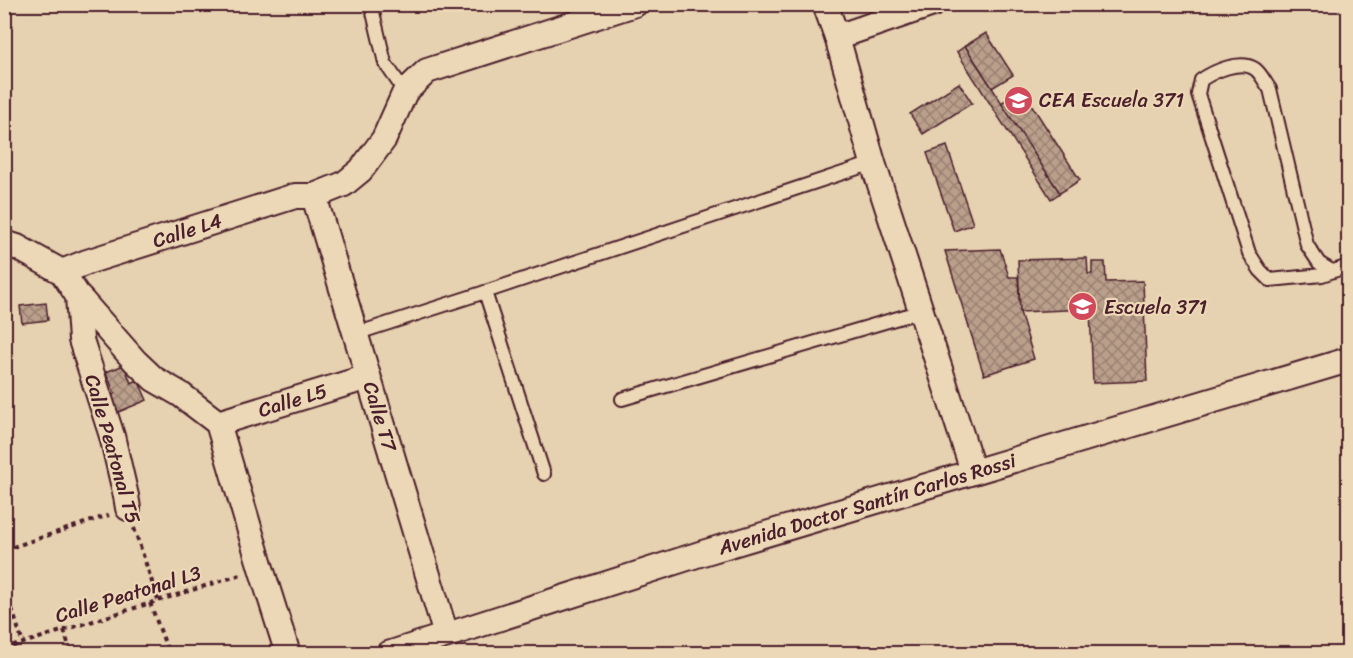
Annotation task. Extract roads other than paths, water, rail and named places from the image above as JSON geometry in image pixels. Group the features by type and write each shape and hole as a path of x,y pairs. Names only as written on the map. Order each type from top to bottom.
{"street":[{"path":"405,92 427,71 635,4"},
{"path":"825,4 837,37 873,163 973,471"},
{"path":"837,37 933,4"},
{"name":"Calle L4","path":"62,272 295,196 314,196 344,184 361,170 384,139 405,92"},
{"name":"Calle T7","path":"314,196 446,635"},
{"path":"4,243 17,247 62,272 78,296 141,367 154,379 180,394 218,423 288,654"},
{"name":"Calle Peatonal T5","path":"78,296 81,340 112,436 128,508"},
{"name":"Avenida Doctor Santín Carlos Rossi","path":"388,654 706,552 1348,360"},
{"name":"Calle L5","path":"218,423 368,377"}],"lane":[{"path":"371,4 385,63 405,92"},
{"path":"1332,271 1319,263 1307,245 1270,89 1257,70 1244,64 1212,72 1201,80 1198,94 1250,253 1260,270 1270,280 1322,275 1348,266"},
{"path":"355,333 873,163"},
{"path":"485,292 544,474"},
{"path":"622,399 922,311"}],"place":[{"name":"CEA Escuela 371","path":"1018,100"},
{"name":"Escuela 371","path":"1083,307"}]}
